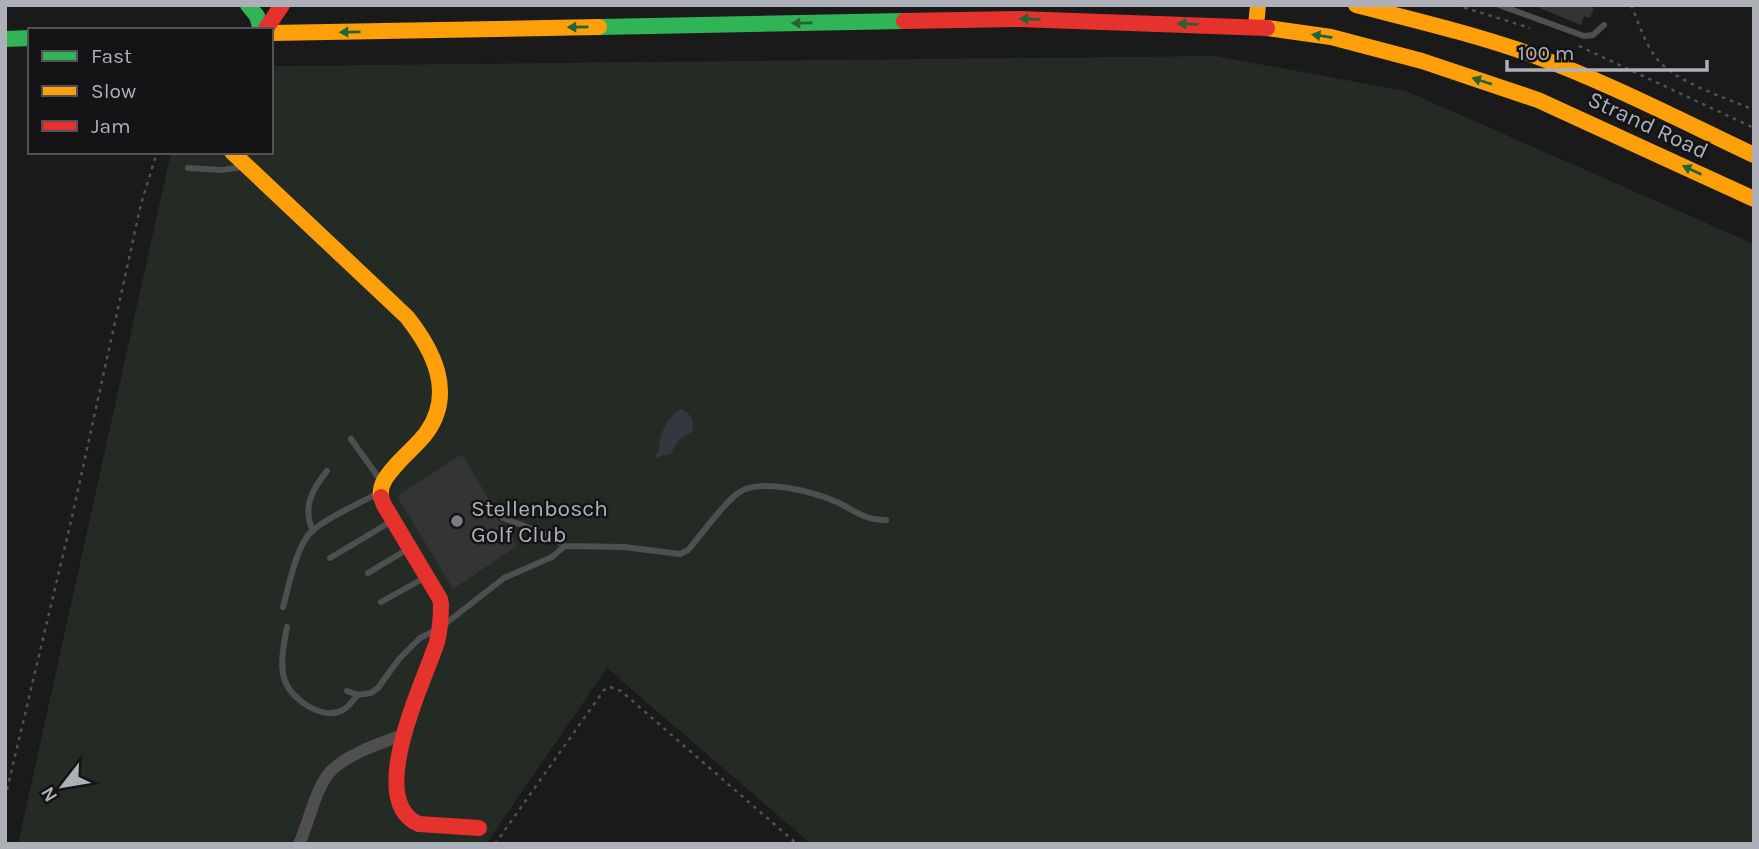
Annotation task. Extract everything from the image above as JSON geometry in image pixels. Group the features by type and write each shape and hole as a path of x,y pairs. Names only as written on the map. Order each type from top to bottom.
{"main road":[{"path":"248,5 262,28"},
{"path":"265,28 282,5"},
{"path":"1256,26 1258,5"},
{"name":"Strand Road","path":"1356,5 1531,55 1754,155"},
{"name":"Strand Road","path":"273,33 1020,19 1256,26 1331,37 1422,61 1538,100 1754,198"},
{"path":"5,39 28,38"},
{"path":"235,154 251,164 407,317 433,355 440,386 435,417 427,432 391,469 381,487 384,505 440,599 440,628 402,735 397,776 399,796 408,816 415,823 424,826 465,824 479,828"}],"street":[{"path":"299,844 323,784 332,770 363,751 402,735"}],"lane":[{"path":"1499,5 1584,36 1593,35 1604,25"},
{"path":"188,168 222,170 251,164"},
{"path":"282,607 301,548 313,531 381,487 351,439"},
{"path":"313,531 308,514 309,503 327,471"},
{"path":"503,518 546,534 565,546 613,546 680,554 688,550 735,495 746,489 784,487 835,501 870,520 886,520"},
{"path":"330,558 393,520"},
{"path":"347,691 366,695 378,688 411,645 429,632 440,628 505,578 552,556 565,546"},
{"path":"368,573 410,548"},
{"path":"382,602 427,576"},
{"path":"287,627 281,664 291,691 310,707 334,714 345,709 358,695"}],"path":[{"path":"1456,5 1531,28"},
{"path":"1631,5 1654,55 1666,68 1682,79 1754,110"},
{"path":"1579,46 1754,128"},
{"path":"5,798 72,517 141,204 156,154"},
{"path":"495,844 604,690 610,687 621,691 797,844"}],"shaded area":[{"name":"Stellenbosch Golf Club","path":"1215,56 1406,91 1754,244 1754,844 811,844 607,668 486,844 18,844 171,154 273,154 273,66"},
{"path":"681,409 692,418 692,432 680,439 670,454 656,459 664,428 671,417"}],"building":[{"path":"1532,5 1589,5 1594,8 1590,18 1584,16 1581,25"},
{"name":"Stellenbosch Golf Club","path":"462,454 498,515 498,521 504,524 517,546 453,589 397,496"}],"traffic: fast":[{"path":"248,5 257,16 260,28"},
{"path":"599,27 904,21"},
{"path":"5,39 28,38"}],"traffic: slow":[{"path":"1256,26 1258,5"},
{"path":"1356,5 1530,54 1615,89 1754,155"},
{"path":"273,33 599,27"},
{"path":"1267,28 1331,37 1422,61 1538,100 1754,199"},
{"path":"234,154 407,317 432,357 440,387 435,417 424,436 388,475 383,483 381,497"}],"traffic: jam":[{"path":"266,28 282,5"},
{"path":"904,21 1019,19 1267,28"},
{"path":"381,497 441,604 437,642 403,739 397,766 397,791 403,811 419,824 479,828"}],"place":[{"name":"Stellenbosch Golf Club","path":"457,521"}]}
